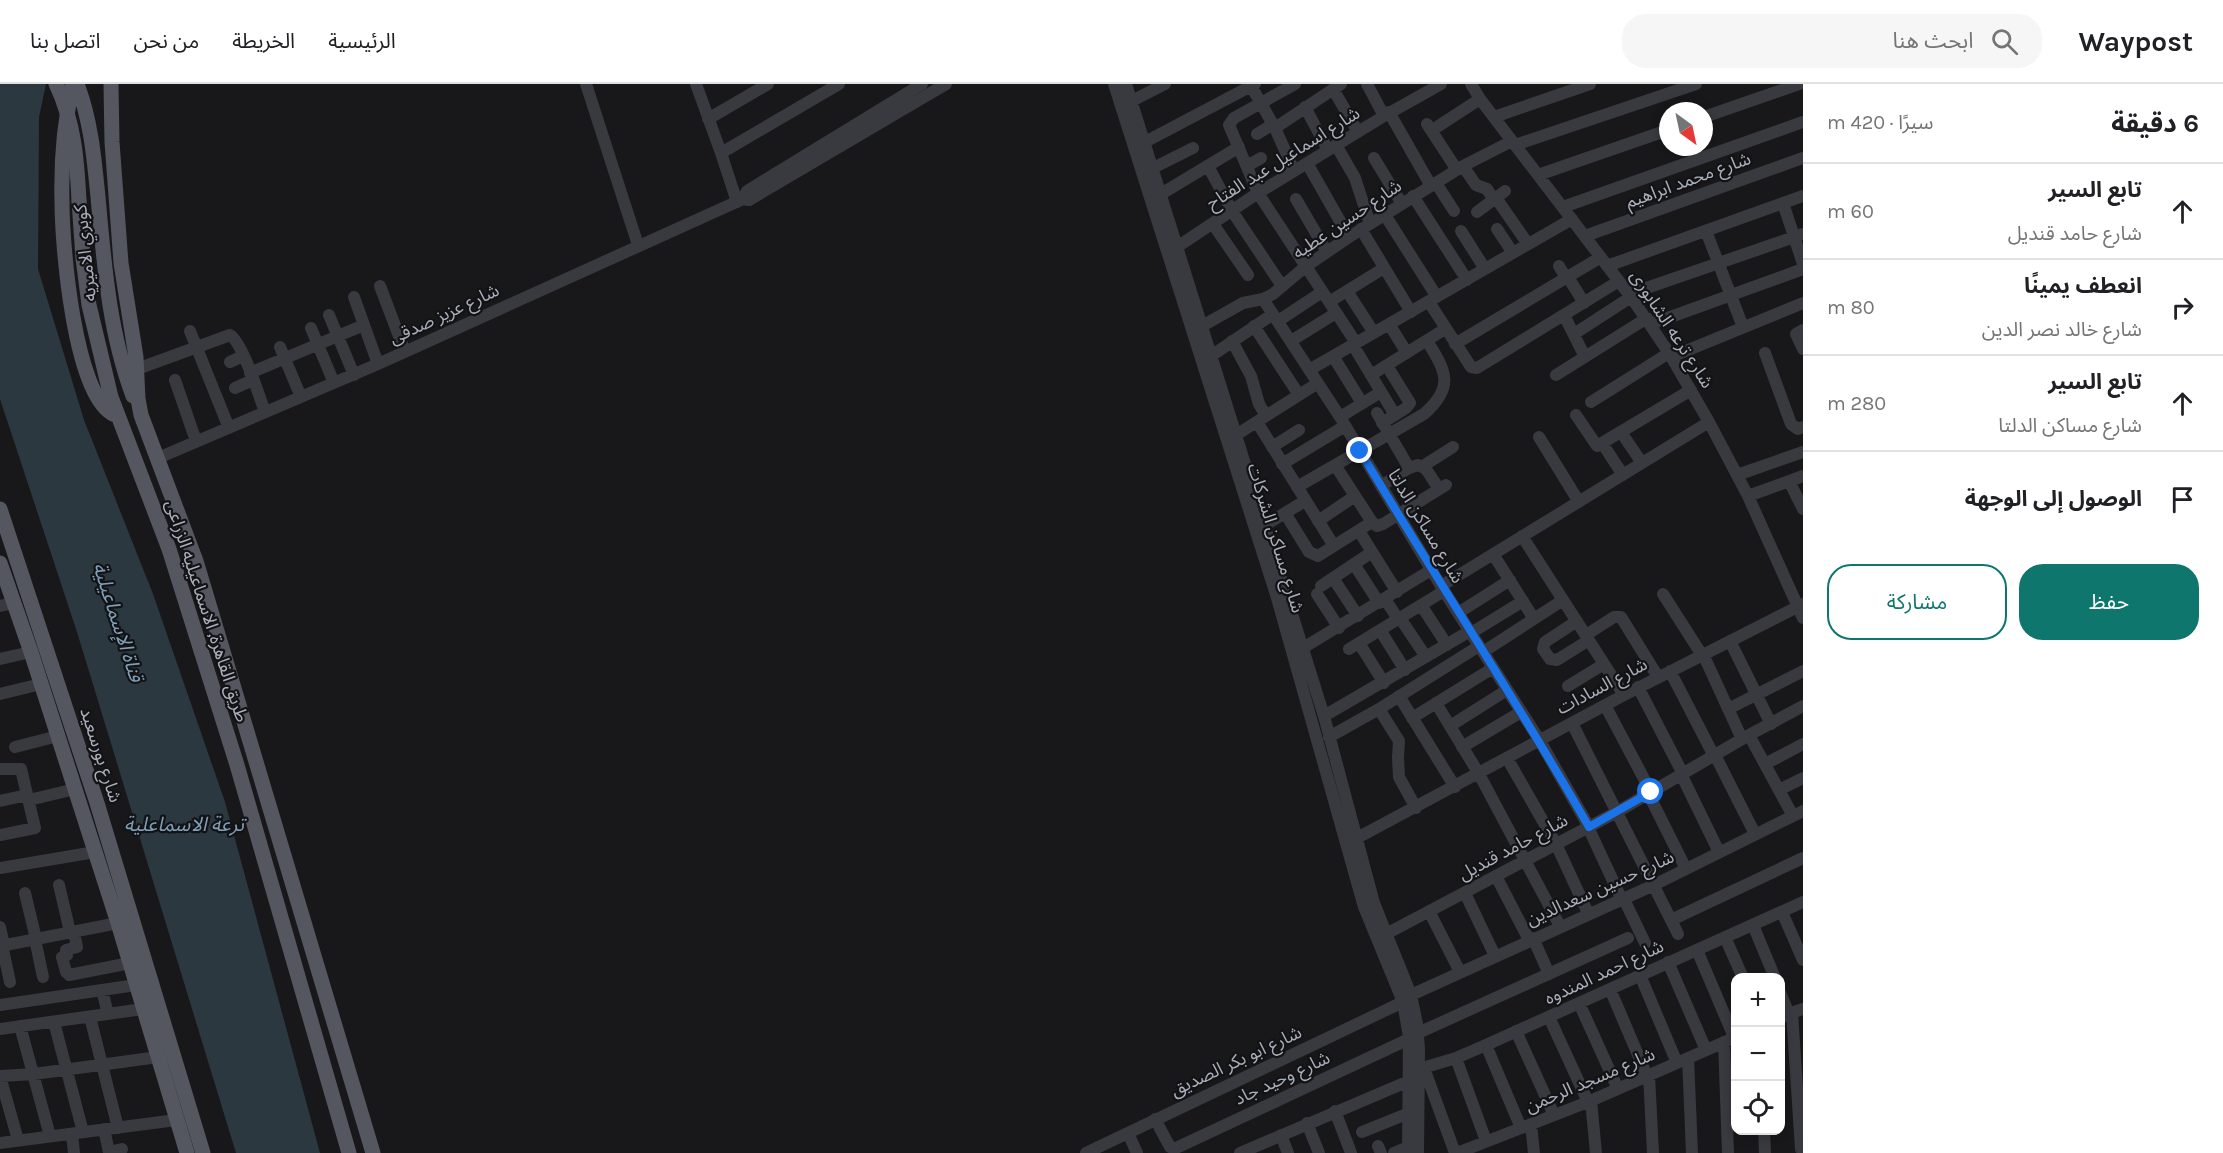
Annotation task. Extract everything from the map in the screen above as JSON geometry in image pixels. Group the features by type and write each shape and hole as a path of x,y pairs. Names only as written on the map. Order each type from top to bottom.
{"main road":[{"name":"كوبري الاميريه","path":"56,84 71,124 76,149 83,258 89,305 116,415"},
{"name":"كوبري الاميريه","path":"75,84 91,130 96,162 111,316 125,372 141,416"},
{"name":"طريق القاهرة, الاسماعيليه الزراعى","path":"75,84 65,129 62,202 66,267 73,314 86,369 104,407 116,415 174,565 237,765 349,1153"},
{"name":"طريق القاهرة, الاسماعيليه الزراعى","path":"111,84 111,126 119,240 137,369 141,416 196,561 373,1153"},
{"name":"شارع بورسعيد","path":"0,509 97,803 203,1153"},
{"path":"174,565 186,566 196,561"},
{"name":"شارع بورسعيد","path":"0,563 7,604 31,652 118,923 187,1153"},
{"path":"183,592 194,586 203,586"}],"street":[{"path":"586,84 638,245"},
{"path":"696,84 740,201"},
{"path":"708,119 768,84"},
{"path":"721,153 838,84"},
{"path":"740,201 747,190 902,89 922,84"},
{"path":"740,201 759,195 946,84"},
{"name":"شارع مساكن الشركات","path":"1114,84 1145,142 1265,525 1364,907 1407,999"},
{"name":"شارع مساكن الشركات","path":"1126,84 1126,104 1282,596 1303,648 1324,716 1374,903 1407,999"},
{"path":"1126,104 1165,84"},
{"path":"1295,84 1230,121 1230,129 1258,193 1336,313 1395,414"},
{"path":"1368,84 1454,211"},
{"name":"شارع اسماعيل عبد الفتاح","path":"1177,247 1258,193 1387,114 1418,89 1441,84"},
{"path":"1494,117 1590,84"},
{"name":"شارع حسين عطيه","path":"1202,326 1243,303 1274,294 1305,267 1349,237 1460,168 1514,143 1696,84"},
{"path":"1713,114 1799,84"},
{"path":"1145,142 1252,85 1294,171"},
{"name":"شارع ترعه الشابورى","path":"1473,85 1480,99 1649,321 1691,390 1737,475 1801,610"},
{"path":"1257,134 1274,126 1337,86 1358,132"},
{"path":"1480,99 1432,125 1460,168 1476,185 1499,196 1528,244"},
{"path":"1305,107 1354,178 1365,227 1384,268 1411,312"},
{"path":"1563,207 1803,122"},
{"path":"1538,175 1659,133"},
{"path":"1161,194 1239,147"},
{"path":"1153,168 1193,148"},
{"path":"1247,166 1261,158"},
{"path":"1374,158 1402,204"},
{"name":"شارع محمد ابراهيم","path":"1585,236 1803,158"},
{"path":"1307,163 1349,237"},
{"path":"1208,165 1232,211 1282,286"},
{"path":"1413,196 1467,280"},
{"path":"1477,212 1499,196"},
{"path":"1455,344 1567,278 1604,261 1706,231 1803,196"},
{"path":"1296,199 1327,252"},
{"name":"شارع عزيز صدقى","path":"158,458 354,375 638,245 740,201"},
{"path":"1783,203 1798,235 1803,264"},
{"path":"1385,215 1433,299 1445,329 1471,367 1479,367 1619,281"},
{"path":"1310,370 1572,219"},
{"path":"1213,224 1248,275"},
{"path":"1497,229 1513,253"},
{"path":"1461,231 1485,269"},
{"path":"1706,231 1743,327"},
{"path":"1574,334 1630,296 1798,235"},
{"path":"1559,266 1584,303"},
{"path":"1211,356 1254,326 1347,291 1384,268"},
{"path":"1556,375 1649,321 1803,269"},
{"path":"380,286 405,352"},
{"path":"1347,291 1374,333"},
{"path":"354,297 378,364"},
{"name":"شارع مساكن الدلتا","path":"1263,299 1344,424 1458,614 1540,741 1588,827 1646,943"},
{"path":"1591,402 1670,355 1803,303"},
{"path":"1291,341 1336,313"},
{"path":"329,315 354,375"},
{"path":"1564,315 1585,357"},
{"path":"1389,324 1407,353"},
{"path":"235,388 283,353 318,344 364,325"},
{"path":"1254,326 1299,395"},
{"path":"311,328 334,383"},
{"path":"1371,375 1445,329"},
{"path":"190,331 229,428"},
{"path":"1800,332 1803,349"},
{"path":"137,369 227,335 233,336 252,376 265,412"},
{"path":"1383,423 1424,414 1440,398 1445,376 1442,365 1427,340"},
{"path":"1232,341 1251,376 1261,419 1272,447 1334,546"},
{"path":"283,353 301,397"},
{"path":"1765,353 1791,423 1798,429 1803,427"},
{"path":"230,362 243,356"},
{"path":"1333,356 1362,404"},
{"path":"1297,487 1360,451 1383,423 1409,406 1410,403 1387,366"},
{"path":"175,380 196,441"},
{"path":"1236,435 1318,383"},
{"path":"1576,415 1595,446 1691,390"},
{"path":"1284,466 1344,424 1362,404 1382,392"},
{"path":"1384,683 1354,646 1421,605 1493,554 1709,422"},
{"path":"1383,423 1409,468"},
{"path":"1272,447 1299,430"},
{"path":"1622,432 1642,463"},
{"path":"1539,437 1579,502"},
{"path":"1602,443 1623,475"},
{"path":"1381,486 1409,468 1423,466 1453,447"},
{"path":"1737,475 1803,452"},
{"path":"1335,465 1372,522 1380,526 1442,487 1423,466"},
{"path":"1748,496 1803,476"},
{"path":"1789,481 1803,509"},
{"path":"1318,521 1355,496"},
{"path":"1265,525 1305,501"},
{"path":"1284,513 1313,555 1323,553 1372,522"},
{"path":"1359,531 1397,592"},
{"path":"1522,536 1624,695"},
{"path":"1339,628 1319,590 1372,552"},
{"path":"1493,554 1534,619"},
{"path":"1354,564 1399,619 1426,657"},
{"path":"1303,648 1431,570"},
{"path":"1333,578 1358,616"},
{"path":"1458,614 1510,580"},
{"path":"1663,594 1702,655 1728,710 1779,789 1798,814"},
{"path":"1329,737 1563,600"},
{"path":"1324,716 1523,601"},
{"path":"1421,605 1447,645"},
{"name":"شارع السادات","path":"1357,838 1638,687 1730,641 1801,610"},
{"path":"1577,621 1547,639 1542,645 1550,659 1561,658 1617,616 1623,619 1658,677"},
{"path":"1380,630 1405,670"},
{"path":"1730,641 1745,682 1757,695 1771,724"},
{"path":"0,659 31,652"},
{"path":"1568,686 1604,664"},
{"path":"1412,717 1493,668"},
{"path":"1670,671 1755,834"},
{"path":"1728,710 1803,671"},
{"path":"0,694 41,684"},
{"path":"1638,687 1719,852"},
{"path":"1450,726 1507,690"},
{"path":"1399,696 1455,787"},
{"path":"1436,703 1479,774 1560,926"},
{"path":"1605,705 1686,869"},
{"name":"شارع حامد قنديل","path":"1386,934 1617,812 1803,706"},
{"path":"1379,709 1400,741 1399,777 1416,808"},
{"path":"1462,747 1521,712"},
{"path":"1572,723 1678,934"},
{"path":"15,747 58,736"},
{"path":"1765,764 1803,744"},
{"path":"1507,758 1556,844 1588,913"},
{"path":"0,768 21,768 35,828 0,835"},
{"path":"1779,789 1803,778"},
{"path":"0,801 75,789"},
{"name":"شارع حسين سعدالدين","path":"1407,999 1531,939 1653,885 1798,814"},
{"path":"0,868 95,852"},
{"path":"1671,920 1803,858"},
{"path":"1496,876 1549,974"},
{"path":"59,885 78,947 66,950 67,956 62,957 68,974 130,963"},
{"path":"25,893 43,977"},
{"path":"1465,893 1495,956"},
{"name":"شارع احمد المندوه","path":"1421,1069 1456,1058 1486,1045 1803,902"},
{"path":"1429,911 1460,972"},
{"path":"1782,912 1799,940 1803,960"},
{"path":"2,945 118,923"},
{"path":"1753,925 1773,973"},
{"path":"0,927 10,982"},
{"path":"1725,937 1741,973"},
{"name":"شارع وحيد جاد","path":"1155,1119 1172,1150 1413,1036 1629,938"},
{"path":"1697,950 1731,1039 1728,1153"},
{"path":"1668,962 1706,1050"},
{"path":"1640,975 1683,1060 1692,1153"},
{"path":"0,1005 136,985"},
{"path":"1610,989 1648,1075 1653,1153"},
{"path":"102,990 108,1014"},
{"path":"1407,999 1421,1069 1456,1153"},
{"name":"شارع ابو بكر الصديق","path":"1086,1153 1104,1149 1128,1132 1407,999"},
{"path":"1579,1004 1618,1089"},
{"path":"0,1029 143,1009"},
{"path":"1791,1013 1801,1111 1797,1151"},
{"path":"90,1017 118,1128"},
{"path":"1549,1017 1589,1101 1596,1153"},
{"path":"54,1022 68,1070 78,1133 74,1153"},
{"path":"20,1026 50,1136"},
{"path":"1516,1031 1554,1115"},
{"path":"1412,1151 1408,1113 1413,1036"},
{"name":"شارع مسجد الرحمن","path":"1456,1153 1474,1150 1486,1142 1618,1089 1731,1039"},
{"path":"1486,1045 1526,1126 1534,1153"},
{"path":"18,1140 0,1076 68,1070 158,1057"},
{"path":"1456,1058 1486,1142"},
{"path":"1412,1151 1421,1069"},
{"path":"1240,1153 1254,1150 1307,1123 1409,1081"},
{"path":"1335,1111 1351,1153"},
{"path":"1362,1132 1408,1113"},
{"path":"0,1143 176,1120"},
{"path":"1307,1123 1319,1153"},
{"path":"104,1129 109,1152 122,1149"},
{"path":"1128,1132 1137,1153"},
{"path":"1281,1135 1288,1153"},
{"path":"1764,1135 1765,1153"},
{"path":"1394,1153 1412,1151"}],"water":[{"name":"ترعة الاسماعلية","path":"0,84 46,84 39,117 38,269 84,420 153,594 225,802 320,1153 236,1153 77,632 0,399"}],"route":[{"path":"1360,451 1444,591 1540,741 1589,827 1651,792"}],"water label":[{"name":"قناة الإسماعيلية","path":"118,622"}]}
